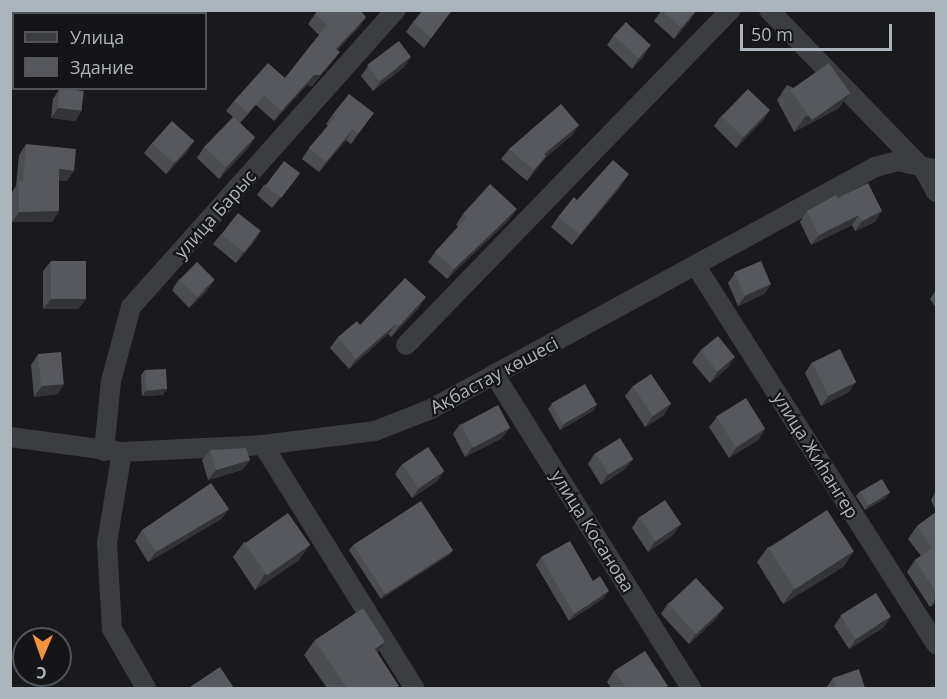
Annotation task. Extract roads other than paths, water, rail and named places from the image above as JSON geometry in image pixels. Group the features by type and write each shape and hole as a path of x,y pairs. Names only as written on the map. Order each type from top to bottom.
{"street":[{"name":"улица Барыс","path":"146,688 112,629 107,543 113,451 111,381 131,307 396,10"},
{"path":"406,345 731,10"},
{"path":"769,10 930,170 936,192"},
{"name":"Ақбастау көшесі","path":"10,437 113,451 262,445 375,431 431,409 875,167 898,161 930,170"},
{"name":"улица Жиhангер","path":"696,266 936,644"},
{"name":"улица Косанова","path":"494,374 691,688"},
{"path":"262,445 414,688"}]}
